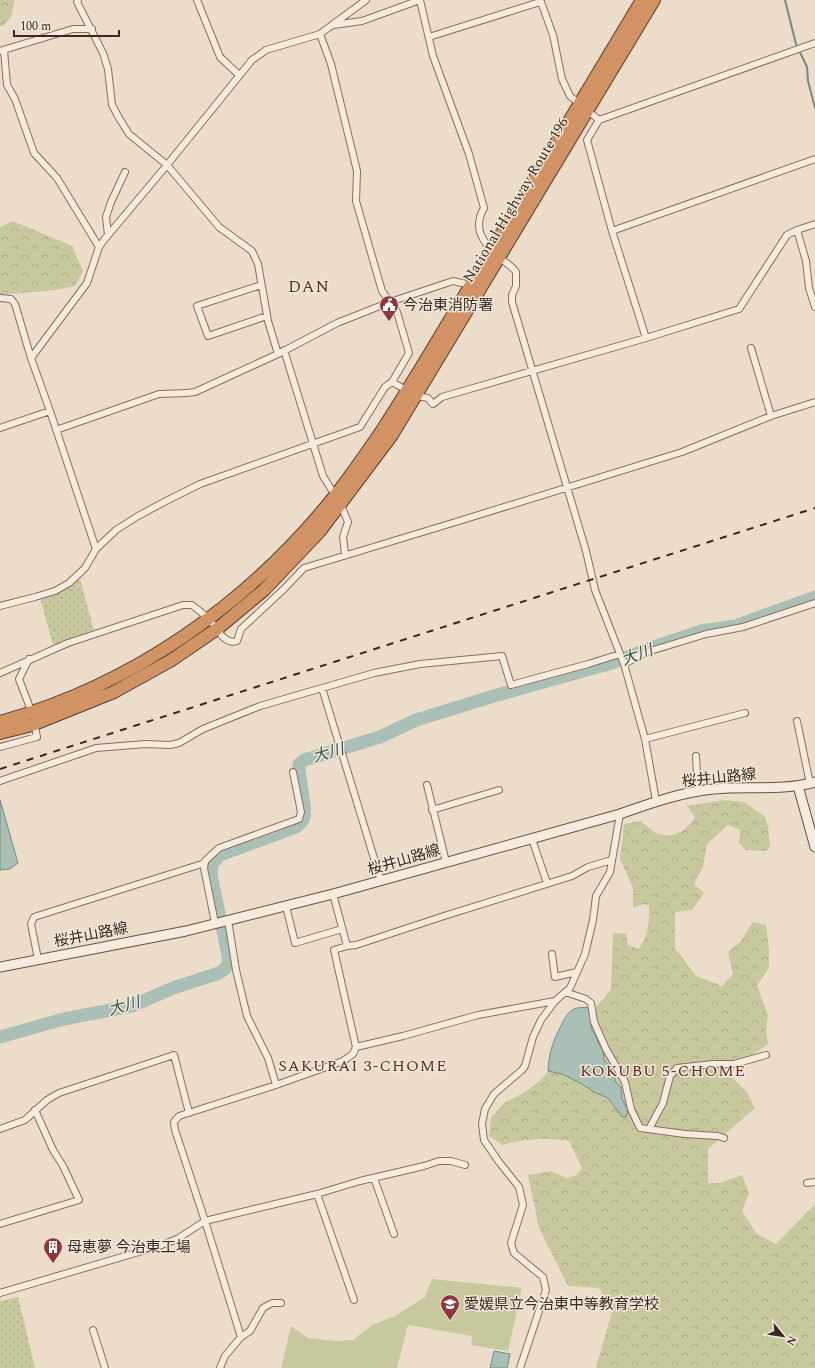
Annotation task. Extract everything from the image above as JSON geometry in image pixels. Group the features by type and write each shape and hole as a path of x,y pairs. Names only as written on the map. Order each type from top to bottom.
{"highway":[{"name":"National Highway Route 196","path":"584,107 642,0"},
{"name":"National Highway Route 196","path":"0,722 33,718 120,688 170,661 217,628 264,590 310,542 338,501 359,464 412,394 584,107 654,0"},
{"name":"National Highway Route 196","path":"412,394 471,285 496,254"},
{"name":"National Highway Route 196","path":"0,733 142,664 189,634 258,580 338,501"}],"main road":[{"name":"桜井山路線","path":"0,967 186,931 286,906 532,839 620,814 656,801 698,791 798,786 812,783"},
{"path":"798,786 815,846"}],"street":[{"path":"78,0 77,2 103,53 108,69 112,105 130,134 167,165 219,227 252,251 258,264 260,285 278,354"},
{"path":"197,0 220,57 239,75"},
{"path":"31,358 87,283 99,247 252,60 266,50 320,34 366,0"},
{"path":"331,26 362,21 420,0 433,56 469,154 484,208 479,217 478,228 483,239 496,254 516,272 516,286 512,295 512,302 566,488 586,551 595,590 624,664 645,739 656,801"},
{"path":"429,37 539,1 553,35 562,79 570,96 599,120"},
{"path":"92,29 73,30 2,50 7,85 27,129 34,153 57,178 99,247"},
{"path":"0,606 42,595 69,583 85,568 96,549 116,530 138,516 200,484 360,427 385,388 392,382 409,353 397,312 382,291 356,201 357,171 331,64 320,34"},
{"path":"646,338 612,231 587,140 599,120 815,43"},
{"path":"612,231 815,159"},
{"path":"108,235 106,217 125,172"},
{"path":"392,382 412,394 428,398 433,404 442,397 739,310 787,235 815,224"},
{"path":"797,230 806,261 810,288 815,307"},
{"path":"56,430 159,394 182,394 195,392 278,354 336,323 390,302 453,281 471,285"},
{"path":"260,285 197,306 208,336 267,316"},
{"path":"0,298 11,299 15,304 31,358 96,549"},
{"path":"751,348 771,416"},
{"path":"284,350 323,476 338,501 348,522 343,537 345,554"},
{"path":"0,673 68,643 183,605 192,605 209,619 229,641 237,641 241,629 304,568 345,554 459,521 682,452 771,416 815,402"},
{"path":"0,428 50,411"},
{"path":"624,664 647,652 706,634 743,627 815,603"},
{"path":"0,780 96,748 146,744 170,745 179,743 203,729 260,706 374,673 420,664 502,656 511,685 620,654"},
{"path":"0,747 37,737 33,718 19,679 29,660"},
{"path":"322,688 381,881"},
{"path":"645,739 746,713"},
{"path":"797,721 812,783"},
{"path":"696,756 698,791"},
{"path":"38,959 31,924 34,917 205,862 219,848 299,819 301,812 293,772"},
{"path":"427,785 446,862"},
{"path":"432,810 500,790"},
{"path":"520,1368 546,1290 543,1277 514,1253 511,1243 524,1205 519,1187 484,1140 482,1124 486,1108 494,1094 525,1066 533,1037 541,1020 555,1001 570,988 585,954 590,938 596,896 610,872 620,814"},
{"path":"532,839 547,883"},
{"path":"241,1337 175,1130 174,1122 179,1116 276,1085 343,1061 354,1054 356,1047 334,950 356,945 572,876 588,867 612,860"},
{"path":"205,862 204,868 215,923"},
{"path":"333,894 347,946"},
{"path":"286,906 295,944 342,928"},
{"path":"228,920 236,970 247,1016 268,1058 276,1085"},
{"path":"552,954 555,977 577,972"},
{"path":"565,992 586,999 591,1003 594,1022 606,1049 625,1082 631,1109 640,1128 685,1134 718,1136 724,1138"},
{"path":"356,1047 403,1036 478,1015 555,1001"},
{"path":"0,1129 25,1120 47,1100 59,1093 174,1055 189,1113"},
{"path":"649,1129 663,1102 670,1076 677,1068 713,1064 734,1064 766,1055"},
{"path":"0,1224 79,1200 63,1166 53,1150 35,1110"},
{"path":"0,1293 159,1246 177,1239 205,1221 317,1194 360,1181 439,1162 451,1161 465,1165"},
{"path":"374,1178 394,1234"},
{"path":"807,1182 815,1182"},
{"path":"317,1194 354,1300"},
{"path":"220,1368 225,1356 241,1337 250,1331 264,1308 272,1303 281,1303"},
{"path":"93,1330 105,1368"}],"green space":[{"path":"0,0 15,0 11,17 3,26 0,26"},
{"path":"13,221 72,246 83,271 75,286 55,290 0,295 0,227"},
{"path":"80,579 94,630 53,645 39,594 68,586"},
{"path":"724,800 744,802 765,817 768,827 770,846 766,851 746,850 739,843 740,830 728,825 707,844 703,867 694,884 704,893 692,910 675,912 675,948 696,976 722,986 733,974 728,952 740,942 753,922 766,925 769,950 769,968 757,985 768,1016 766,1033 768,1044 754,1054 722,1067 747,1092 755,1108 708,1149 708,1183 720,1183 742,1175 749,1193 742,1211 756,1233 776,1244 815,1204 815,1368 596,1368 612,1311 599,1288 568,1286 539,1228 528,1175 551,1171 567,1178 577,1175 582,1168 569,1141 535,1139 502,1145 489,1136 491,1118 504,1103 527,1091 543,1078 596,1007 611,990 613,933 626,934 628,945 638,949 644,940 649,922 649,905 643,904 633,908 633,888 620,859 624,824 641,821 656,833 662,835 673,835 687,827 695,818 687,806"},
{"name":"愛媛県立今治東中等教育学校","path":"432,1279 522,1288 508,1351 471,1345 472,1336 408,1325 397,1368 281,1368 291,1326 308,1338 336,1341 353,1340 372,1325 395,1316 425,1297"},
{"path":"18,1297 35,1368 0,1368 0,1301"}],"shaded area":[{"path":"0,800 18,863 10,869 0,870"},
{"path":"589,1007 591,1014 591,1028 603,1051 604,1060 614,1072 615,1081 621,1088 622,1099 628,1110 626,1117 622,1117 608,1098 562,1074 548,1071 552,1047 566,1017 574,1009"},
{"path":"494,1351 510,1354 507,1368 490,1368"}],"waterway":[{"path":"785,0 796,44 807,67 808,81 815,108"},
{"name":"大川","path":"0,1037 64,1019 132,1006 173,988 219,973 226,968 229,960 211,875 212,864 220,855 296,827 303,820 304,802 299,764 304,760 380,737 416,720 494,696 612,663 702,631 735,626 815,597"}],"railway":[{"path":"0,769 815,508"}],"place":[{"name":"今治東消防署","path":"389,322"},
{"name":"母恵夢 今治東工場","path":"53,1264"},
{"name":"愛媛県立今治東中等教育学校","path":"450,1321"}],"district":[{"name":"DAN","path":"309,287"},
{"name":"SAKURAI 3-CHOME","path":"363,1066"},
{"name":"KOKUBU 5-CHOME","path":"663,1071"}]}
